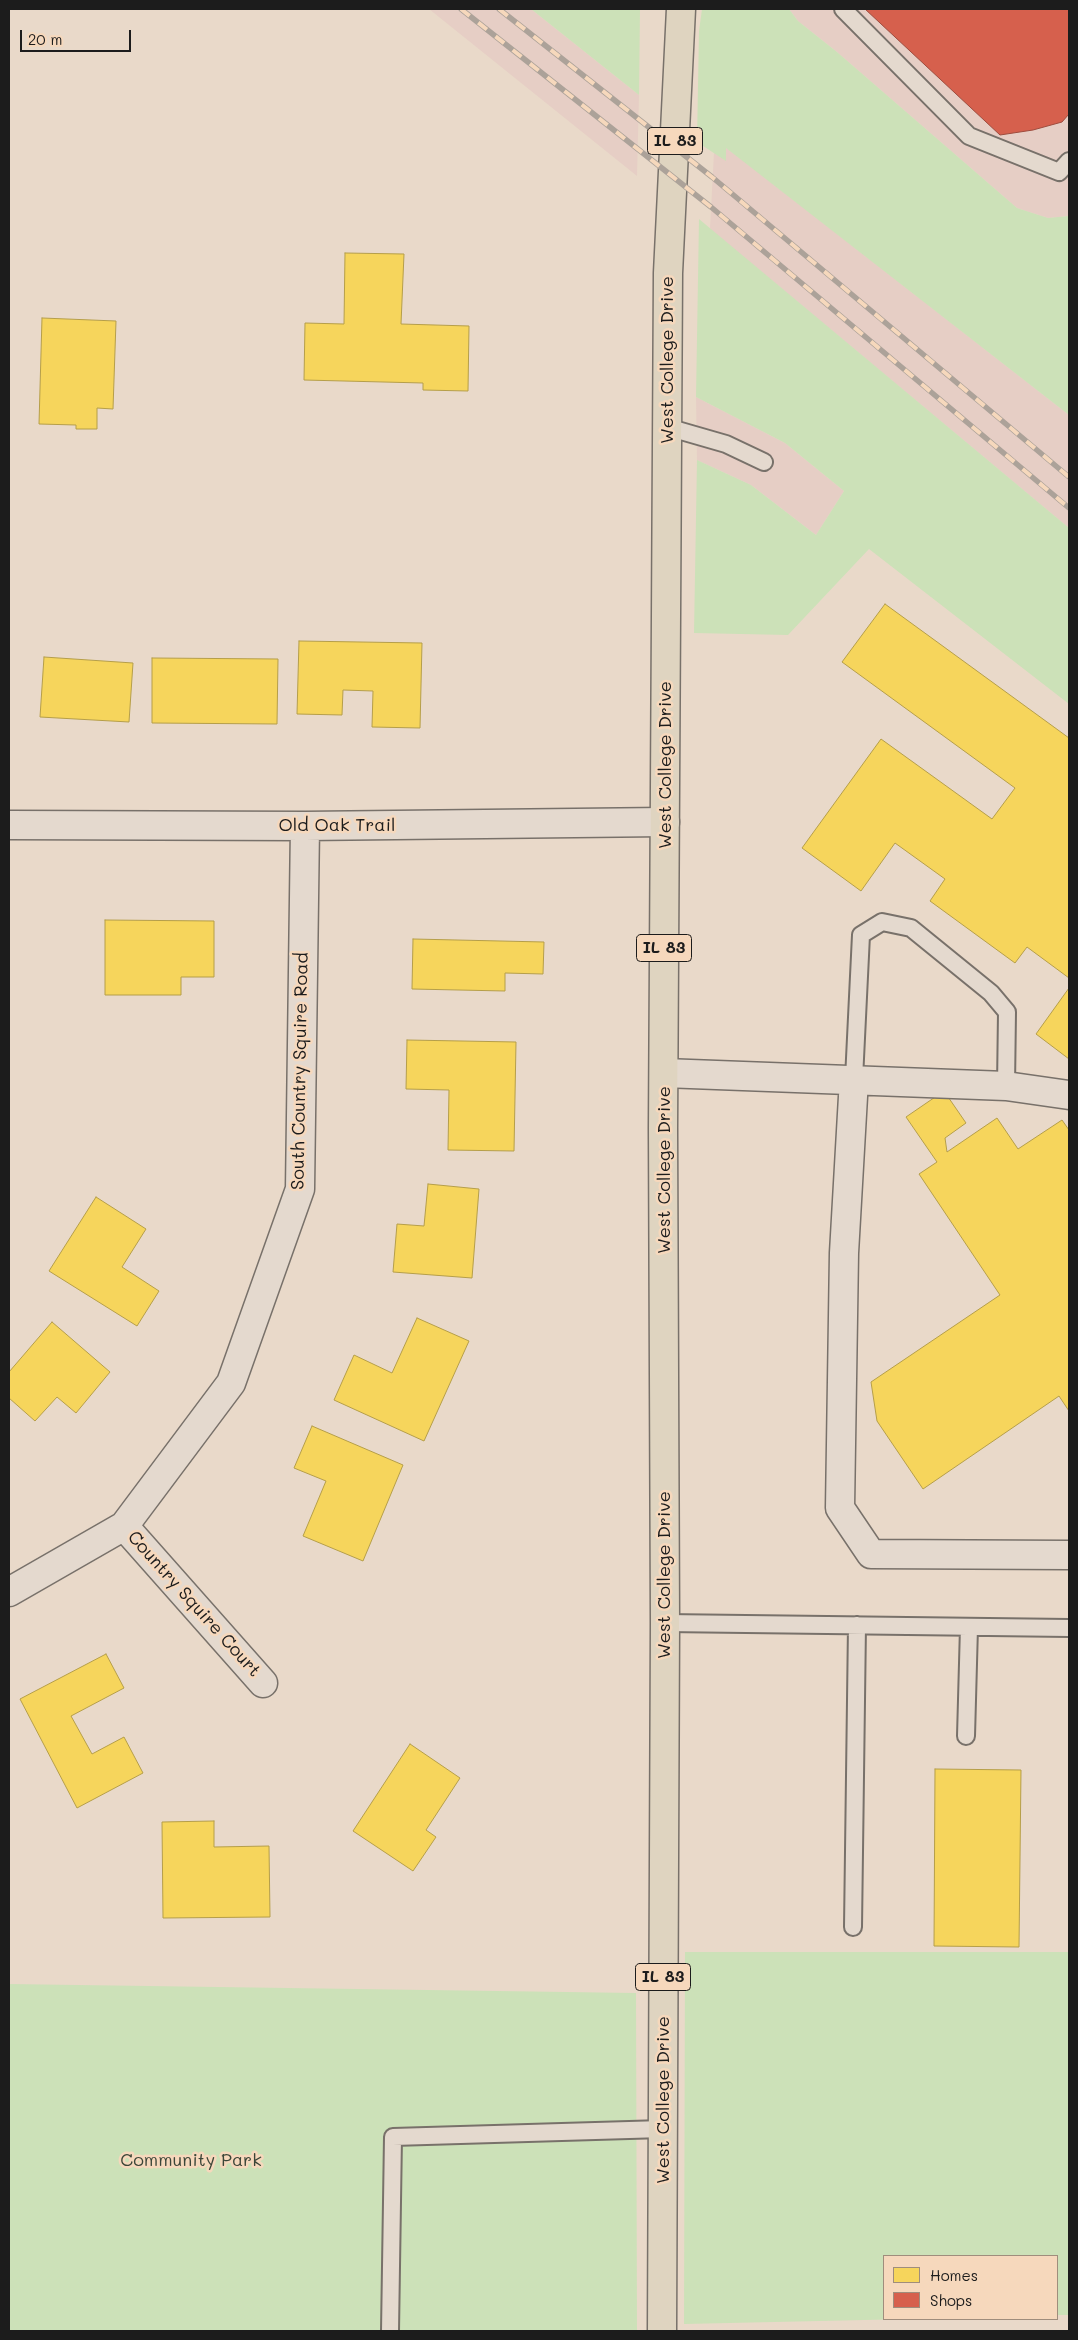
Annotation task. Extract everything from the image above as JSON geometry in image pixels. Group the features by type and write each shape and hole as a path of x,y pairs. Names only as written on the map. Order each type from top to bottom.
{"main road":[{"name":"West College Drive","path":"662,2331 665,1623 664,1073 668,273 680,9"}],"street":[{"name":"Old Oak Trail","path":"9,826 305,826 665,822"},
{"name":"South Country Squire Road","path":"9,1592 124,1526 231,1383 300,1189 305,826"},
{"path":"664,1073 1006,1086 1069,1095"},
{"path":"854,1079 844,1253 840,1508 870,1554 1069,1555"},
{"name":"Country Squire Court","path":"124,1526 264,1683"}],"lane":[{"path":"843,9 969,136 1059,172 1069,161"},
{"path":"667,427 726,444 764,462"},
{"path":"854,1079 861,935 882,922 912,928 990,993 1006,1012 1006,1086"},
{"path":"665,1623 1069,1628"},
{"path":"853,1927 857,1626"},
{"path":"966,1736 969,1627"},
{"path":"390,2331 393,2137 662,2129"}],"shaded area":[{"path":"429,9 531,9 639,95 637,176"},
{"path":"789,9 1069,9 1069,216 1048,218 1017,208 837,52 798,21"},
{"path":"726,147 1069,415 1069,528 710,229 714,152 725,160"},
{"path":"696,397 785,443 844,491 816,535 751,485 697,460"}],"green space":[{"path":"531,9 640,9 639,95"},
{"path":"702,9 789,9 798,21 837,52 1017,208 1048,218 1069,216 1069,415 726,148 726,161 697,142 699,31"},
{"path":"699,219 1069,528 1069,704 869,549 788,635 694,633 697,460 751,485 816,535 844,491 785,443 696,397"},
{"path":"685,1952 1069,1952 1069,2315 1058,2315 1058,2255 883,2255 883,2320 684,2324"},
{"name":"Community Park","path":"9,1984 636,1993 637,2331 9,2331"}],"building: Homes":[{"path":"345,253 404,254 401,324 469,326 468,391 423,390 423,383 304,380 305,323 344,324"},
{"path":"42,318 116,321 113,409 97,408 97,429 76,429 76,425 39,424"},
{"path":"885,604 1069,738 1069,978 1027,947 1015,963 930,901 945,879 895,843 861,891 802,848 881,739 992,819 1015,788 842,662"},
{"path":"299,641 422,643 420,728 372,727 373,691 343,690 342,715 297,714"},
{"path":"44,657 133,663 129,722 40,717"},
{"path":"152,658 278,659 277,724 152,723"},
{"path":"105,920 214,921 214,977 181,977 181,995 105,995"},
{"path":"413,939 544,942 543,974 505,973 505,991 412,989"},
{"path":"1069,988 1069,1059 1036,1034"},
{"path":"407,1040 516,1042 514,1151 448,1150 449,1090 406,1089"},
{"path":"944,1091 966,1123 945,1138 947,1152 997,1118 1018,1149 1062,1120 1069,1130 1069,1411 1059,1396 923,1489 877,1421 871,1382 1000,1295 919,1174 937,1162 906,1117"},
{"path":"428,1184 479,1189 472,1278 393,1272 397,1224 424,1226"},
{"path":"96,1197 146,1229 122,1267 159,1291 137,1326 49,1271"},
{"path":"417,1318 469,1341 424,1441 334,1400 354,1355 392,1373"},
{"path":"52,1322 110,1372 76,1413 57,1397 35,1421 9,1398 9,1372"},
{"path":"312,1426 403,1465 363,1561 303,1536 326,1481 294,1468"},
{"path":"106,1654 124,1688 71,1716 92,1754 124,1737 143,1773 77,1808 20,1699"},
{"path":"410,1744 460,1778 426,1830 436,1837 413,1871 353,1831"},
{"path":"935,1769 1021,1770 1019,1947 934,1946"},
{"path":"214,1821 214,1847 269,1846 270,1917 163,1918 162,1822"}],"building: Shops":[{"path":"865,9 1069,9 1069,114 1062,122 1033,130 1000,135"}],"railway":[{"path":"461,9 711,207 1069,508"},
{"path":"499,9 712,177 1069,477"}]}
